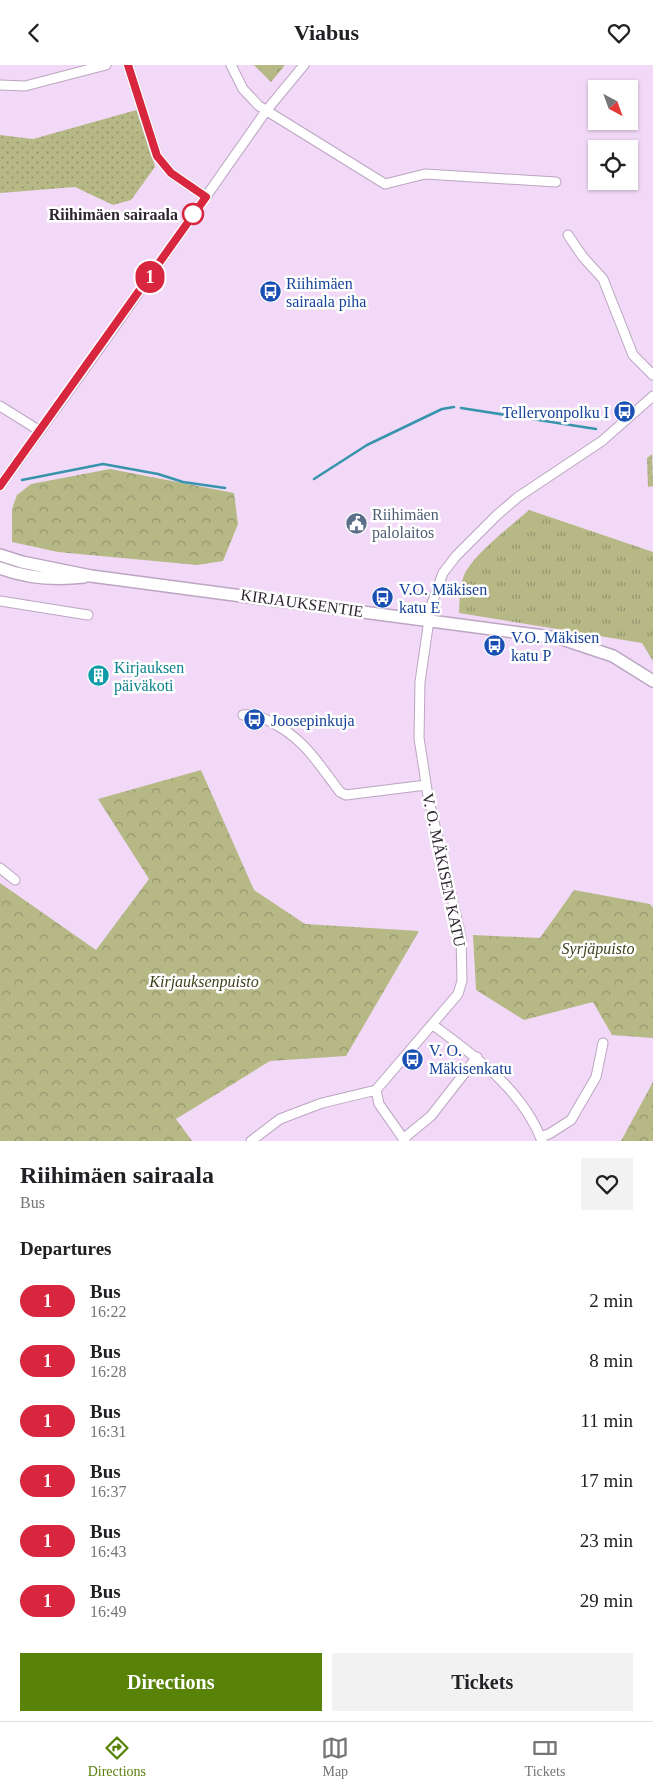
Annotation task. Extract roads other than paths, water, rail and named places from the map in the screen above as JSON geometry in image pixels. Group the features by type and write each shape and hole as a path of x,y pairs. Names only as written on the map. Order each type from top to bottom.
{"street":[{"path":"0,85 25,85 106,65"},
{"path":"128,65 157,156 171,173 206,197"},
{"path":"231,65 243,89 266,111 384,184 425,174 556,182"},
{"path":"0,486 266,111 304,65"},
{"path":"568,235 583,257 603,279 633,355 653,375"},
{"name":"V. O. MÄKISEN KATU","path":"376,1090 458,994 462,981 463,969 460,937 426,785 419,738 420,682 428,620 444,573 472,539 518,497 596,445 653,396"},
{"path":"0,406 40,431"},
{"name":"KIRJAUKSENTIE","path":"0,555 22,563 90,576 559,638 613,656 653,681"},
{"name":"KIRJAUKSENTIE","path":"0,568 15,573 65,579 90,576"},
{"path":"0,601 88,615"},
{"path":"243,715 254,713 288,730 300,740 340,793 346,795 426,785"},
{"path":"0,868 15,880"},
{"path":"433,1025 477,1057 511,1090 541,1139 571,1120 596,1077 603,1043"},
{"path":"256,1139 280,1119 322,1103 376,1090 379,1104 404,1140 432,1116 477,1057"}],"waterway":[{"path":"314,479 367,445 442,409 454,407"},
{"path":"461,408 596,429"},
{"path":"22,480 103,464 158,474 183,482 225,488"}],"place":[{"name":"Riihimäen sairaala","path":"193,214"},
{"name":"Riihimäen sairaala piha","path":"270,292"},
{"name":"Tellervonpolku I","path":"625,412"},
{"name":"Riihimäen palolaitos","path":"356,523"},
{"name":"V.O. Mäkisen katu E","path":"383,598"},
{"name":"V.O. Mäkisen katu P","path":"495,646"},
{"name":"Kirjauksen päiväkoti","path":"98,676"},
{"name":"Joosepinkuja","path":"255,720"},
{"name":"V. O. Mäkisenkatu","path":"413,1059"}],"park label":[{"name":"Syrjäpuisto","path":"598,948"},
{"name":"Kirjauksenpuisto","path":"204,981"}]}
